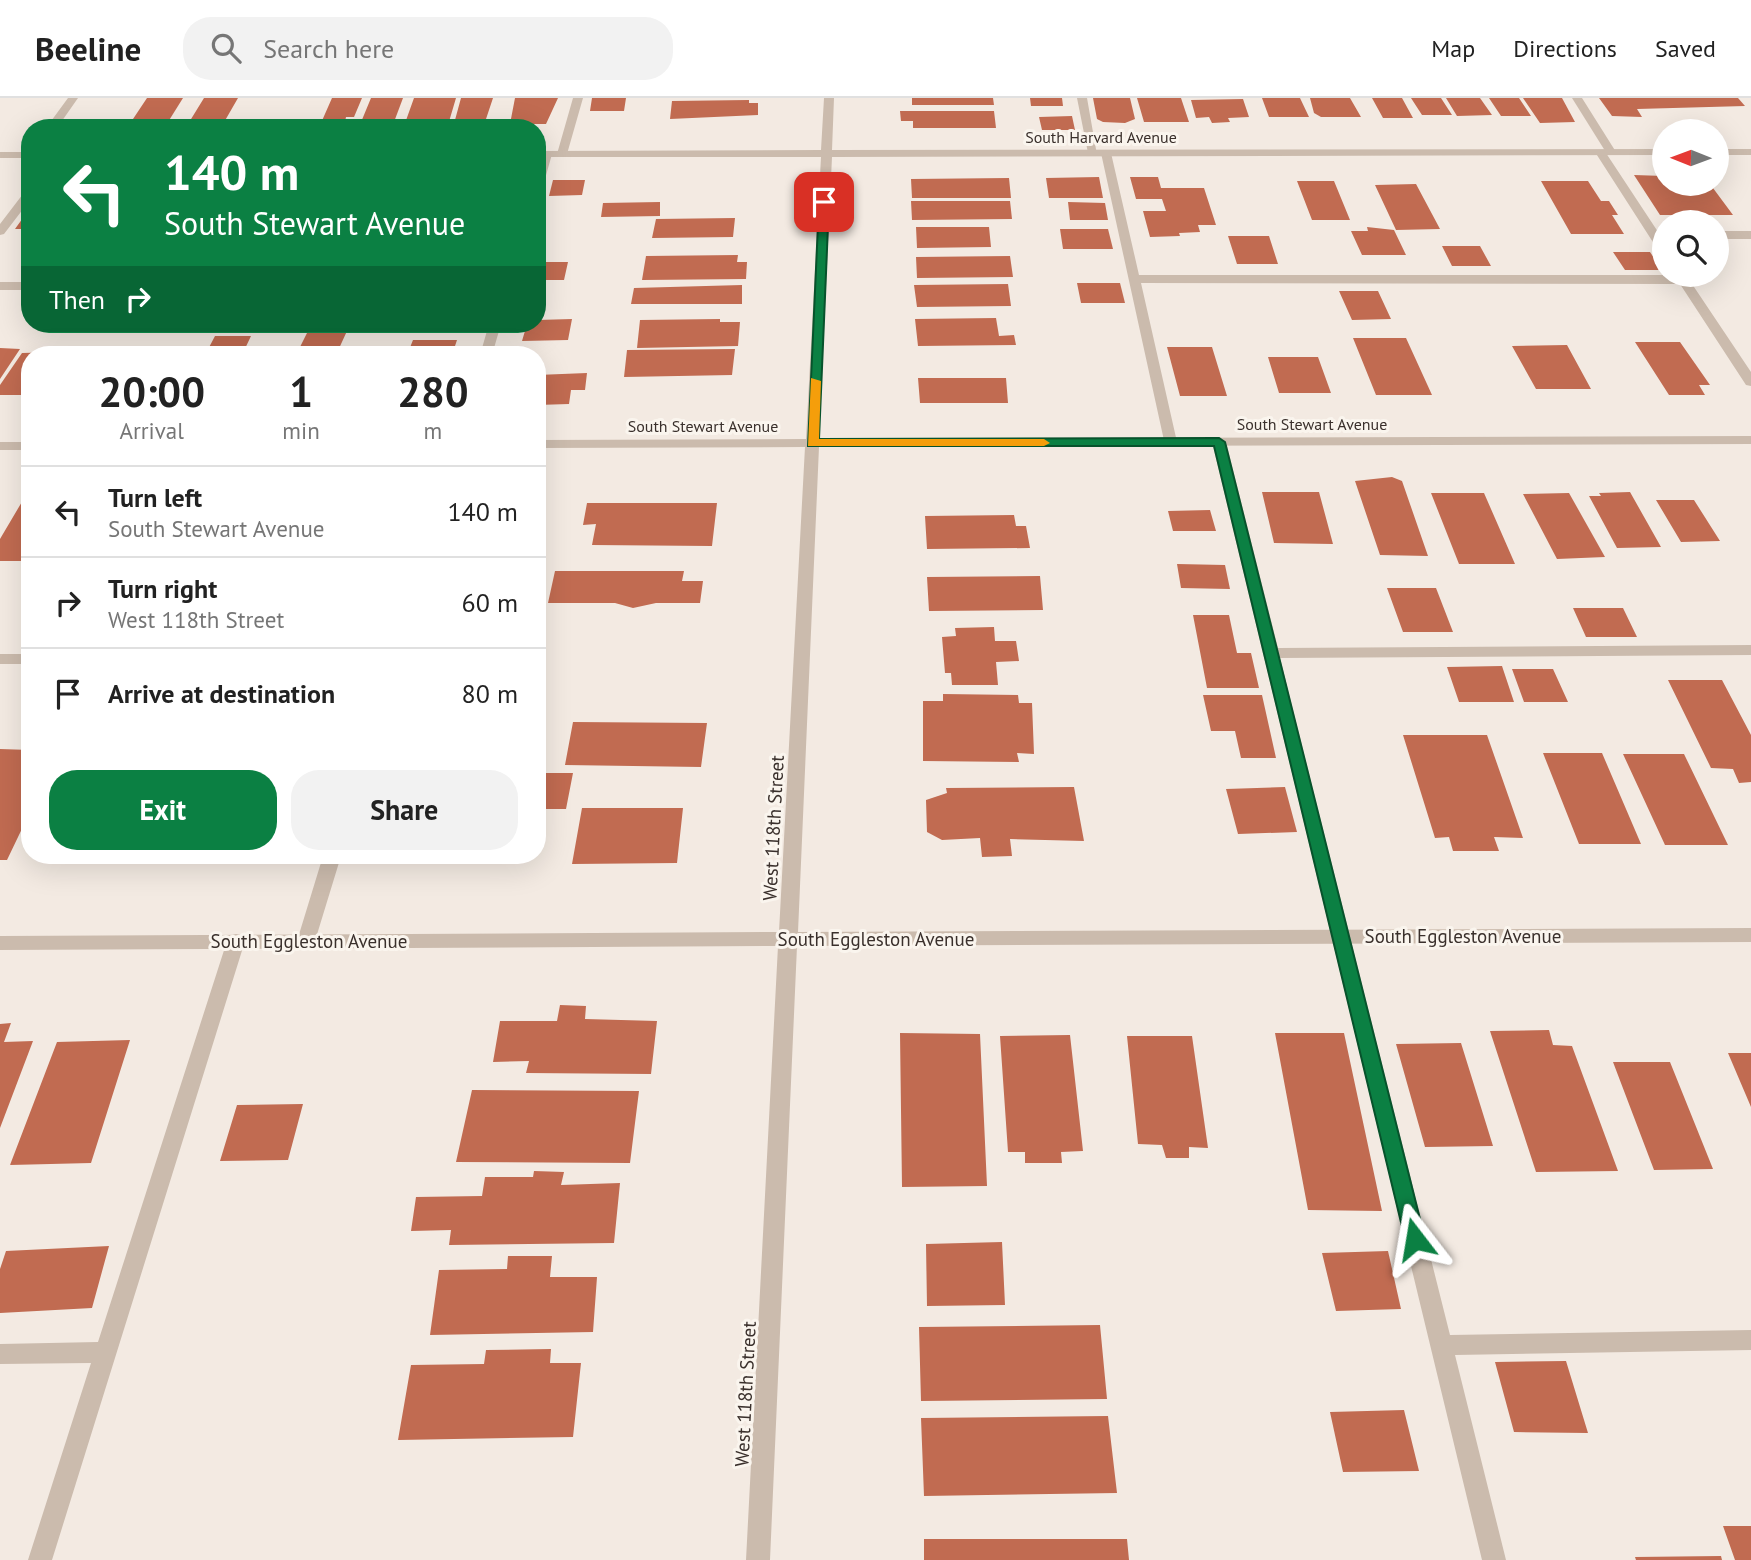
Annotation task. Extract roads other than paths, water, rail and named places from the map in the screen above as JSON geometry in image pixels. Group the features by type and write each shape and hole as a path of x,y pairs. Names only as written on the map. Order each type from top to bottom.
{"street":[{"path":"58,119 73,98"},
{"path":"562,154 578,98"},
{"name":"West 118th Street","path":"758,1560 829,98"},
{"path":"1082,98 1135,279 1170,442"},
{"path":"1577,98 1605,152 1652,230"},
{"name":"South Harvard Avenue","path":"546,154 1652,152"},
{"path":"1729,152 1751,152"},
{"path":"0,155 21,155"},
{"path":"0,232 21,204"},
{"path":"1729,235 1751,235"},
{"path":"1135,279 1652,277"},
{"path":"0,286 21,286"},
{"path":"1689,287 1751,382"},
{"name":"South Stewart Avenue","path":"546,444 1751,440"},
{"path":"1219,442 1494,1560"},
{"path":"0,446 21,446"},
{"path":"1271,653 1751,650"},
{"path":"0,659 21,659"},
{"path":"306,941 330,864"},
{"name":"South Eggleston Avenue","path":"0,943 1751,935"},
{"path":"40,1560 236,942"},
{"path":"1441,1345 1751,1340"},
{"path":"0,1354 106,1352"}]}
